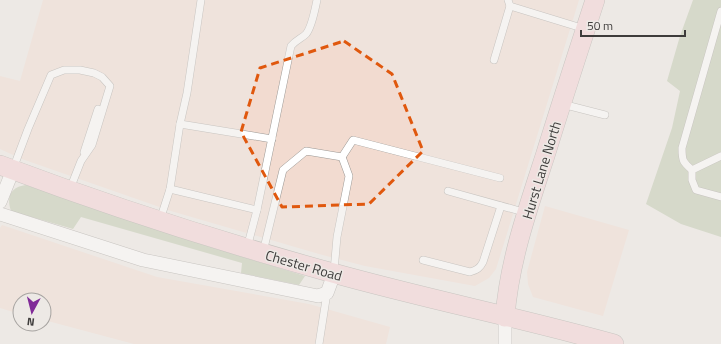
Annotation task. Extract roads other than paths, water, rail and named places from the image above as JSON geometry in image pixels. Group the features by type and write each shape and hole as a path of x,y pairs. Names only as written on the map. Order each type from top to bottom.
{"main road":[{"name":"Hurst Lane North","path":"505,317 509,284 527,213 595,0"},
{"name":"Chester Road","path":"6,167 160,221 334,274 614,344"}],"street":[{"path":"0,202 6,167"},
{"path":"0,214 143,260 318,296 327,293 334,274"},
{"name":"Hurst Lane North","path":"505,317 505,344"}],"lane":[{"path":"160,221 170,189 201,0"},
{"path":"255,251 257,210 291,46 309,30 317,0"},
{"path":"494,60 509,3 586,29"},
{"path":"721,11 682,148 682,159 692,170 692,180 696,190 721,197"},
{"path":"6,167 28,129 51,75 64,70 80,70 94,73 102,77 110,86 92,145 81,161 70,190"},
{"path":"562,104 606,115"},
{"path":"180,124 272,139"},
{"path":"342,157 353,140 500,178"},
{"path":"255,251 283,170 306,151 342,157"},
{"path":"692,170 721,156"},
{"path":"334,274 337,237 349,176 342,157"},
{"path":"170,189 257,210"},
{"path":"448,191 527,213"},
{"path":"423,260 470,272 476,270 483,262 501,206"},
{"path":"319,344 327,293"}]}
